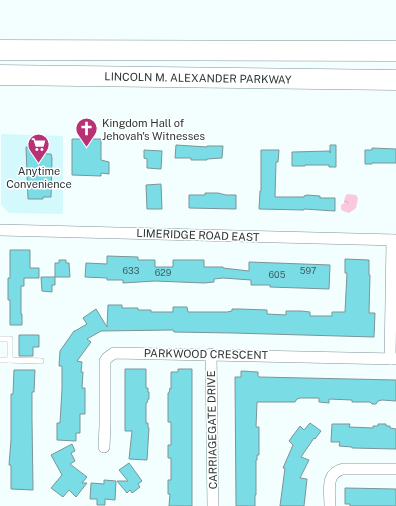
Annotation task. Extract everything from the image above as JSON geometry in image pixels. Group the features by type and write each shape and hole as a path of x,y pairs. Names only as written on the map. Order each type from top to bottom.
{"highway":[{"path":"0,50 396,51"},
{"name":"LINCOLN M. ALEXANDER PARKWAY","path":"0,75 396,80"}],"street":[{"name":"LIMERIDGE ROAD EAST","path":"0,230 394,240"},
{"path":"393,359 394,240"},
{"name":"PARKWOOD CRESCENT","path":"104,447 105,362 109,356 114,353 393,359"},
{"name":"CARRIAGEGATE DRIVE","path":"211,354 213,506"},
{"path":"330,506 330,481 334,473 338,470 396,469"}],"lane":[{"path":"0,339 10,339 10,360"},
{"path":"0,360 41,361"}],"shaded area":[{"path":"1,134 63,136 63,214 9,213 1,205"}],"green space":[{"path":"347,194 356,195 358,198 356,208 349,213 341,209 341,205 344,203"}],"building":[{"name":"Kingdom Hall of Jehovah's Witnesses","path":"72,139 101,139 101,160 109,162 109,174 101,173 101,176 72,175"},
{"path":"176,145 207,147 223,146 222,158 191,160 191,158 175,158"},
{"path":"330,145 336,145 336,167 329,167 329,165 292,166 292,152 330,151"},
{"path":"26,147 43,147 46,148 46,154 51,154 51,197 43,197 43,199 28,199"},
{"path":"372,148 396,149 396,163 365,164 365,150 372,150"},
{"path":"144,150 162,151 161,169 147,168 147,159 144,158"},
{"path":"261,150 279,150 278,162 276,162 275,197 304,197 307,195 320,196 320,198 335,198 335,211 259,209 261,191"},
{"path":"161,184 162,209 147,209 146,185"},
{"path":"205,193 236,195 236,209 189,208 189,195 205,195"},
{"path":"10,250 30,250 30,268 39,268 39,278 24,278 24,286 21,286 22,325 10,325 8,278 10,278"},
{"path":"107,256 138,257 138,260 155,260 155,267 173,267 173,260 204,260 204,267 223,267 249,271 249,262 330,265 329,289 270,287 270,285 251,285 251,280 223,278 214,279 214,282 204,283 155,281 123,283 123,280 107,280 107,278 85,277 86,263 107,264"},
{"path":"345,259 369,260 369,313 375,313 374,337 174,332 173,330 101,331 87,339 91,342 77,361 82,362 82,388 85,388 85,414 80,414 80,433 76,433 76,441 57,440 57,423 60,423 62,389 62,366 59,366 60,351 74,331 87,324 83,318 96,309 107,327 108,305 122,305 122,308 138,308 138,310 151,310 151,312 173,312 173,307 187,307 188,312 227,312 232,311 232,309 239,309 267,310 267,314 286,315 286,311 301,311 310,312 310,316 332,316 332,312 345,312 347,273 345,273"},
{"path":"59,260 66,260 66,263 69,263 70,277 55,277 55,263 59,263"},
{"path":"41,277 55,277 55,285 52,285 52,292 42,291"},
{"path":"19,335 39,335 39,347 33,347 33,356 19,356"},
{"path":"125,369 146,369 146,388 148,388 149,392 149,399 146,403 146,423 148,423 149,428 147,460 129,459 132,431 125,431"},
{"path":"178,369 192,369 192,506 169,506 170,494 168,494 168,480 171,480 171,458 168,458 168,445 171,445 171,422 168,422 168,393 170,388 171,389 171,372 178,372"},
{"path":"14,370 35,370 34,392 32,392 33,490 11,489 11,465 9,465 11,440 11,394 13,394"},
{"path":"241,371 258,372 259,377 396,380 396,401 382,400 378,401 376,404 372,404 370,402 352,402 352,400 329,399 329,403 319,402 319,398 300,398 295,402 257,402 256,427 259,427 259,455 257,455 256,460 255,506 236,506 235,377 241,377"},
{"path":"310,423 321,431 315,439 314,438 301,457 309,460 300,478 307,479 304,506 280,506 285,468 283,468 293,445 289,441 300,426 304,430"},
{"path":"332,424 350,424 349,427 373,428 373,426 378,426 378,424 386,424 386,426 390,426 390,428 396,429 396,449 352,448 339,446 340,442 331,442"},
{"path":"72,444 75,451 71,453 75,461 70,464 87,477 82,483 87,483 76,497 69,490 63,497 51,488 62,475 51,455"},
{"path":"129,463 142,481 138,484 140,487 132,493 130,490 127,493 117,481 128,481 119,470"},
{"path":"104,480 116,481 115,500 105,499 105,505 97,505 97,499 90,499 91,483 104,484"},
{"path":"345,488 396,489 396,506 350,506 350,504 345,504"}],"place":[{"name":"Kingdom Hall of Jehovah's Witnesses","path":"86,148"},
{"name":"Anytime Convenience","path":"39,164"}]}
